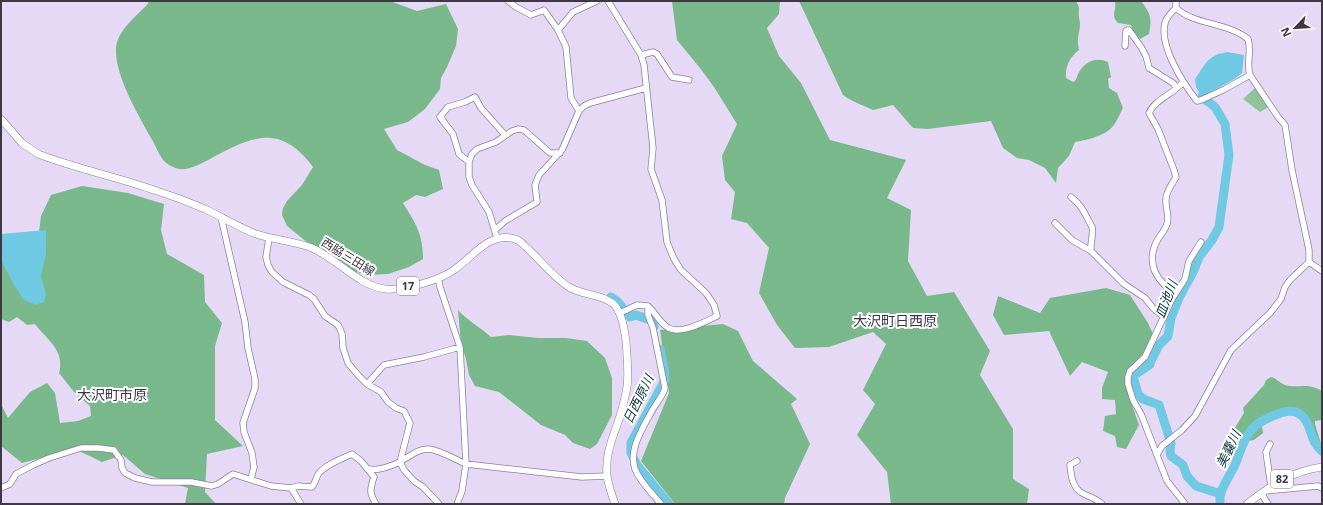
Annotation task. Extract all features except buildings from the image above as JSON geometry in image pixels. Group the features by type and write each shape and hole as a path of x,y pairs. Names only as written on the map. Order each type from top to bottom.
{"main road":[{"name":"西脇三田線","path":"1,119 22,143 38,154 191,203 242,228 269,238 312,248 361,279 379,288 393,289 438,278 455,270 488,242 497,238"},
{"path":"497,238 503,236 518,240 570,288 579,292 605,298 610,301 620,313 624,330 628,375 621,410 607,457 607,476 609,488 615,504"},
{"name":"82","path":"1247,504 1271,486 1295,473 1322,467"}],"street":[{"path":"508,1 531,15 544,10 558,30 566,47 571,98 579,111"},
{"path":"558,30 573,12 597,1"},
{"path":"608,1 641,55 644,65 653,148 651,170 662,200 667,242 674,260 681,270 706,293 714,305 716,316 697,325 672,330 666,326 648,306 637,305 620,313"},
{"path":"1176,1 1176,8 1168,16 1164,27 1168,53 1173,60 1183,82 1197,101 1223,90 1250,74"},
{"path":"1157,455 1162,446 1195,416 1231,350 1270,313 1281,299 1285,287 1290,280 1309,262 1309,250 1292,170 1285,125 1250,74 1248,68 1250,50 1248,39 1235,30 1184,14 1176,8"},
{"path":"1125,46 1126,31 1129,30 1142,47 1149,68 1173,83 1177,88"},
{"path":"641,55 653,52 657,54 672,77 689,80"},
{"path":"1176,293 1157,278 1153,262 1152,254 1155,244 1167,224 1166,200 1168,190 1176,177 1158,129 1150,113 1158,102 1183,82"},
{"path":"495,230 505,221 537,202 535,185 539,175 560,152 579,111 590,103 646,88"},
{"path":"469,162 459,154 454,134 440,117 448,107 454,104 466,102 475,97 481,108 505,135"},
{"path":"497,238 489,212 472,185 469,177 469,162 477,149 496,142 505,135 518,129 524,130 550,153 560,152"},
{"path":"1071,197 1082,207 1092,227 1093,230 1090,242 1091,250"},
{"path":"221,217 245,322 248,348 255,379 255,388 243,423 254,467 251,479"},
{"path":"1055,223 1072,240 1091,250 1124,284 1145,298 1153,308 1164,317"},
{"path":"269,238 266,257 270,269 283,282 314,299 326,316 338,324 342,334 343,348 348,363 367,384 381,392 388,402 396,408 404,411 408,416 410,423 400,462 404,470 414,481 423,487 439,504"},
{"path":"1184,504 1167,481 1141,414 1133,400 1128,384 1128,377 1130,371 1145,357 1176,293 1185,279 1189,261 1201,242"},
{"path":"1309,262 1322,271"},
{"path":"438,278 460,346 466,464 462,491 457,504"},
{"path":"648,306 648,315 653,328 665,388 664,393 654,407 636,445 633,458 636,470 640,477 661,504"},
{"path":"367,384 384,365 424,357 460,346"},
{"path":"1270,444 1266,452 1271,486"},
{"path":"1,488 4,488 10,484 16,474 33,465 49,458 82,448 114,450 121,460 122,468 125,473 135,478 152,482 191,482 212,486 218,484 233,474 271,486 291,488 298,486 312,487 323,469 352,454 369,469 374,477 370,490 371,496 376,504"},
{"path":"369,469 376,470 400,462 421,449 431,449 439,451 454,460 466,464 582,477 607,476"},
{"path":"1077,462 1070,465 1072,481 1082,492 1097,499 1102,504"},
{"path":"1268,504 1262,492 1318,486 1322,488"},
{"path":"291,488 301,504"}],"green space":[{"path":"149,1 390,1 417,11 446,4 458,29 456,46 441,78 440,89 425,109 408,122 384,129 397,150 425,165 439,170 443,189 425,197 416,195 403,203 418,230 422,243 423,259 409,267 388,274 367,275 350,270 308,243 287,226 282,215 283,208 287,201 302,185 313,167 301,153 289,144 277,139 265,138 239,144 186,169 177,169 165,162 159,154 127,92 118,65 116,53 117,42 122,31"},
{"path":"672,1 780,1 779,14 767,28 779,56 801,83 830,140 906,160 887,198 911,210 908,261 927,296 954,292 990,351 980,375 1013,429 1013,479 1029,489 1027,504 891,504 887,472 857,435 875,404 863,390 886,344 873,332 829,347 795,348 777,325 759,293 769,248 747,223 731,219 735,192 725,180 722,156 737,124 714,87 677,40"},
{"path":"799,1 1076,1 1079,7 1080,22 1078,39 1079,50 1069,62 1066,70 1066,78 1073,82 1076,80 1080,70 1090,61 1103,60 1108,62 1111,77 1108,79 1109,88 1117,93 1123,108 1115,123 1109,130 1097,136 1075,142 1069,156 1058,168 1056,183 1045,168 1029,160 1017,158 1003,148 991,121 928,129 913,128 893,105 873,110 854,102 843,95"},
{"path":"1115,1 1141,1 1150,16 1149,34 1140,39 1133,32 1131,25 1118,23 1114,18"},
{"path":"1256,87 1269,107 1260,112 1243,99"},
{"path":"82,186 128,193 164,204 161,230 167,254 204,275 205,302 222,323 215,346 215,420 243,446 207,454 205,492 216,504 185,504 188,488 145,474 123,455 102,462 75,449 22,463 1,446 1,404 8,418 30,392 47,383 55,393 60,423 78,421 91,416 90,406 74,392 59,373 60,358 54,346 35,324 27,325 17,317 9,322 1,319 1,254 36,256 41,216 51,195"},
{"path":"1106,288 1130,295 1148,323 1156,341 1154,367 1138,377 1139,391 1132,405 1139,425 1126,449 1117,447 1115,436 1103,431 1105,416 1116,414 1115,400 1102,399 1102,388 1108,372 1082,362 1070,376 1049,331 1004,335 993,315 998,296 1040,313 1050,298"},
{"path":"458,310 491,337 509,335 538,338 566,338 587,341 605,358 612,378 612,415 597,444 590,449 573,443 565,435 541,425 499,392 475,386 469,375 461,344"},
{"path":"723,324 738,331 753,361 797,399 791,404 810,444 785,498 784,504 675,504 641,461 669,393 660,330"},
{"path":"1271,377 1285,385 1307,386 1317,388 1322,391 1322,420 1315,421 1321,444 1318,445 1315,440 1312,428 1304,415 1299,411 1293,410 1280,414 1262,426 1263,433 1254,440 1248,441 1245,446 1240,444 1233,431 1244,413 1243,408 1264,385 1266,380"}],"water":[{"path":"1227,52 1244,55 1242,73 1236,78 1202,97 1196,87 1195,79 1211,58 1215,55"},
{"path":"46,230 46,254 41,276 46,294 44,302 36,305 24,300 1,260 1,234"}],"waterway":[{"name":"皿池川","path":"1204,92 1202,97 1215,107 1225,124 1229,155 1219,227 1212,240 1199,257 1194,270 1179,298 1171,318 1168,336 1159,345 1149,365 1133,376 1138,394 1143,399 1159,405 1171,443 1171,456 1183,465 1187,476 1196,486 1221,494"},
{"name":"日西原川","path":"611,297 618,302 630,317 636,315 653,321 654,327"},
{"name":"日西原川","path":"660,349 665,380 631,443 631,453 637,465 669,504"},
{"name":"美嚢川","path":"1220,504 1221,491 1235,465 1246,437 1255,426 1266,419 1285,412 1296,412 1305,420 1314,442 1322,451"}],"district":[{"name":"大沢町日西原","path":"895,321"},
{"name":"大沢町市原","path":"112,395"}]}
